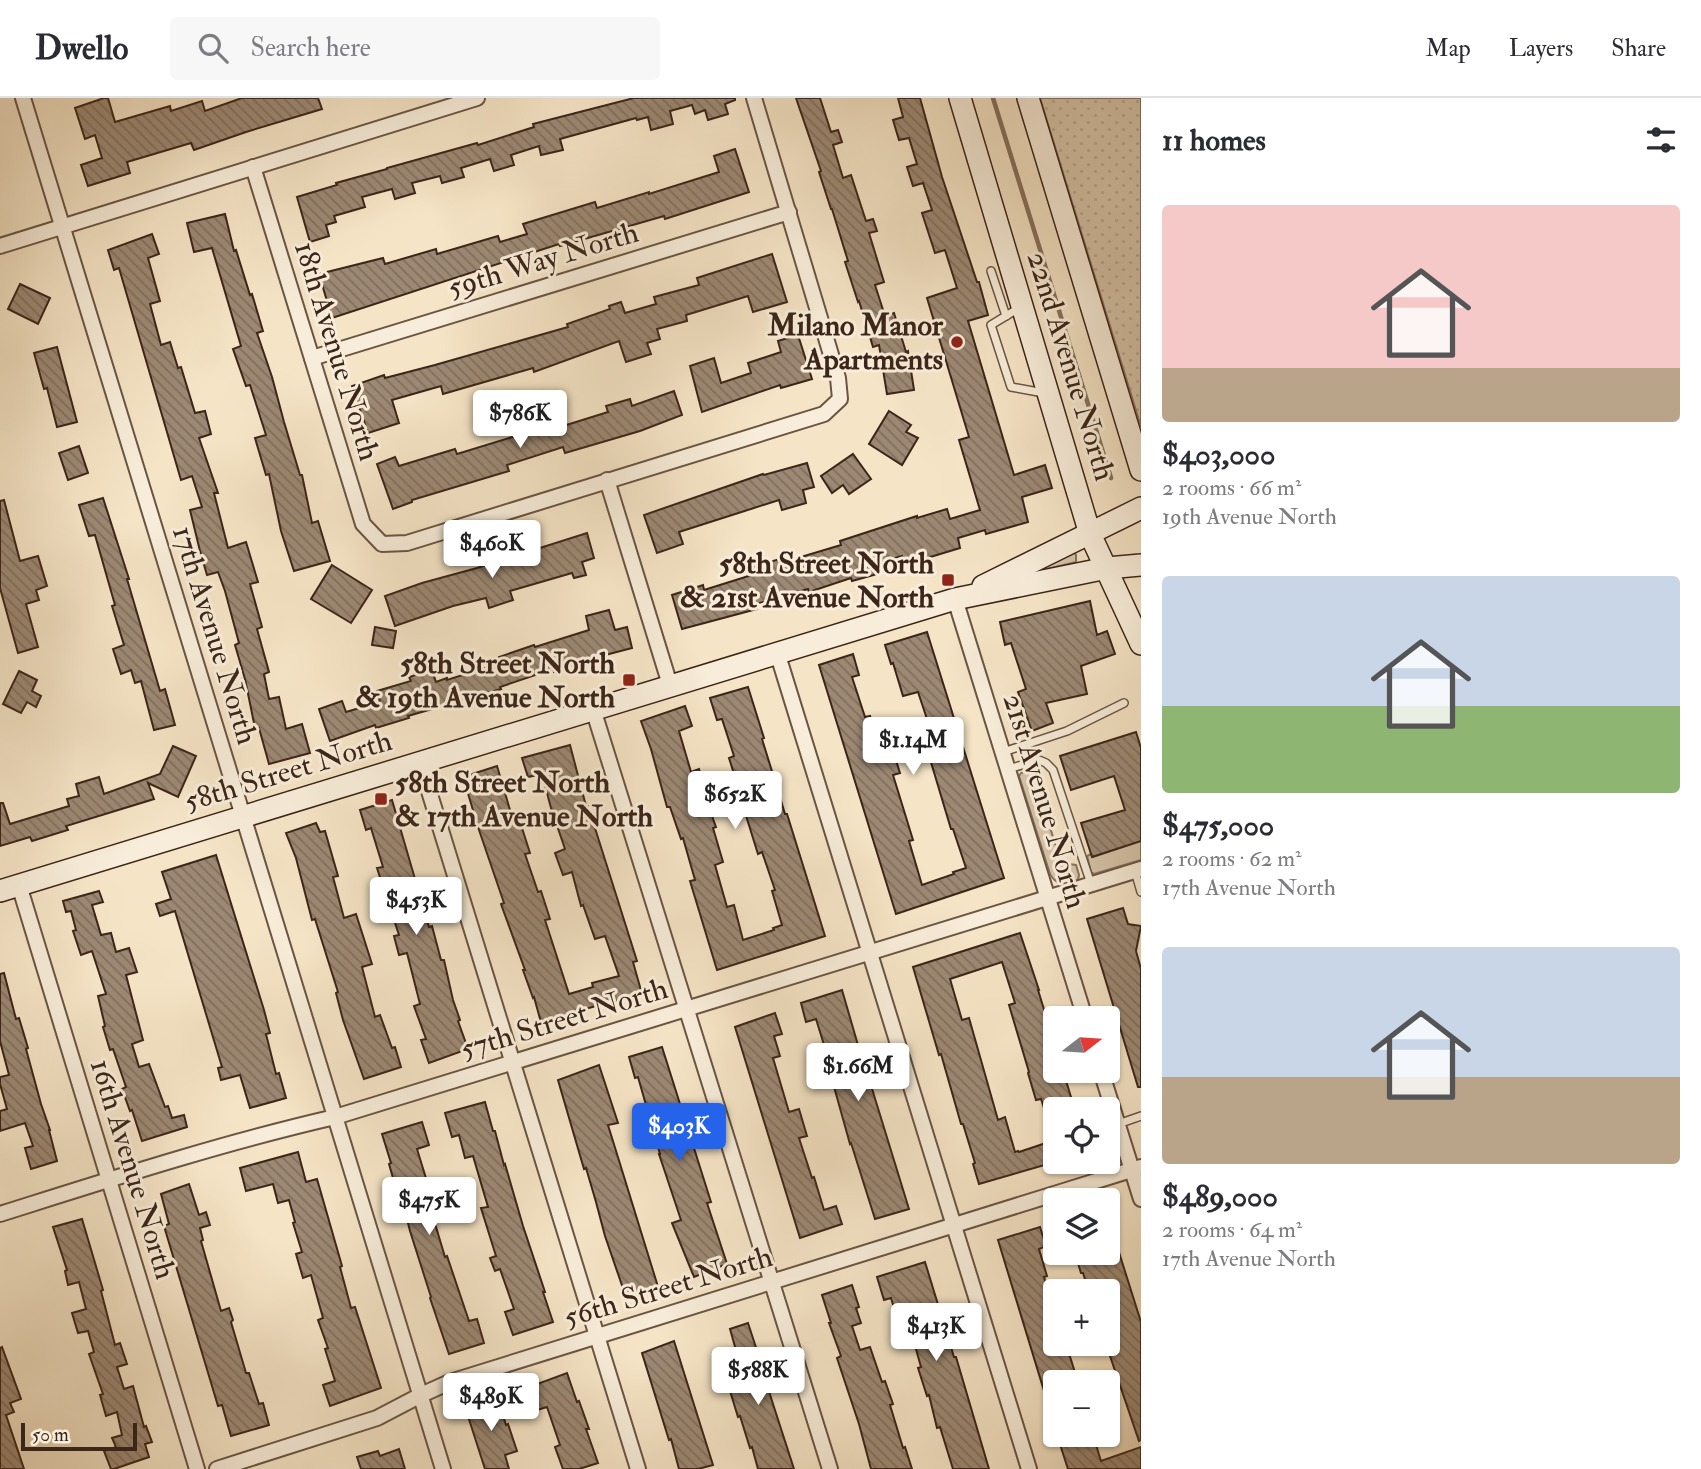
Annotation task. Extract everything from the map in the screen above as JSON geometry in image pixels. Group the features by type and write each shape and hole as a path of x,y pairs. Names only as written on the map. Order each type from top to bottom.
{"street":[{"name":"17th Avenue North","path":"23,98 443,1469"},
{"path":"0,246 477,98"},
{"path":"670,685 607,480 824,414 840,399 838,378 754,98"},
{"name":"22nd Avenue North","path":"960,98 1014,310 1048,394 1090,534 1141,644"},
{"name":"22nd Avenue North","path":"1028,98 1141,470"},
{"name":"18th Avenue North","path":"253,167 363,524 382,544 407,543 607,480"},
{"name":"59th Way North","path":"312,358 789,212"},
{"name":"58th Street North","path":"956,599 1141,508"},
{"name":"58th Street North","path":"9,888 956,599 1107,569 1141,565"},
{"name":"21st Avenue North","path":"956,599 1081,1006"},
{"path":"777,652 1029,1469"},
{"path":"593,709 830,1469"},
{"path":"420,762 638,1469"},
{"name":"57th Street North","path":"0,1214 282,1129 335,1116 1138,870"},
{"name":"16th Avenue North","path":"9,888 108,1180 197,1469"},
{"path":"1120,1129 1137,1168 1141,1199"},
{"name":"56th Street North","path":"217,1469 377,1418 450,1382 1137,1168"}],"lane":[{"path":"991,271 1014,310 991,325 1011,387 1048,394"},
{"path":"1003,752 1067,731 1124,704"},
{"path":"1008,769 1039,760 1053,770 1091,885"},
{"path":"1138,870 1141,892"},
{"path":"1120,1123 1141,1116"}],"shaded area":[{"path":"1040,98 1141,98 1141,427"},
{"path":"1073,550 1076,562 1023,575"},
{"path":"1032,770 1060,859 1076,865 1078,880 1059,882 1050,874 1019,776"},
{"path":"1141,841 1141,860 1094,874 1091,872 1087,856 1091,854 1093,857"}],"building":[{"path":"108,98 115,122 170,106 171,111 202,101 205,111 242,98 318,98 322,109 194,150 191,143 127,162 130,173 88,186 81,165 102,158 95,135 85,139 75,108"},
{"path":"634,98 735,100 725,104 728,114 708,120 705,110 695,114 692,105 670,111 673,124 651,130 648,117 636,118 560,139 563,150 541,155 539,146 511,155 514,165 494,171 490,159 461,168 464,177 442,183 440,176 412,183 415,193 395,199 392,189 362,197 365,207 334,216 336,222 326,225 329,236 310,242 297,197 387,168 477,143 478,145 534,127 533,124"},
{"path":"796,98 820,98 831,132 838,130 842,142 833,145 843,178 851,175 866,221 873,219 877,231 869,233 884,282 875,285 885,316 894,313 906,352 908,351 914,390 887,394 879,345 873,347 845,262 848,261 819,172 821,171"},
{"path":"898,98 920,98 942,177 979,282 988,315 968,321 1014,475 1045,465 1052,488 1022,497 1028,522 986,534 985,530 958,538 960,548 904,565 902,556 874,564 877,574 852,581 851,578 809,592 808,589 756,604 757,609 682,629 672,595 703,585 704,590 755,574 753,567 790,556 791,560 841,545 840,541 917,516 947,509 950,519 980,510 959,440 969,437 927,298 957,288 945,250 935,253 922,213 932,210 923,183 913,186 907,167 917,164 909,138 899,140 893,120 903,117"},
{"path":"735,149 749,192 665,219 664,216 560,246 559,244 332,318 319,274 383,258 385,264 436,249 437,254 498,236 500,242 527,234 523,224 595,202 597,208 719,172 714,156"},
{"path":"225,214 234,251 236,250 250,295 252,294 263,331 257,333 302,475 312,523 318,521 330,561 294,571 281,531 269,474 266,475 255,438 266,435 250,385 246,386 233,349 241,346 212,248 194,252 187,223"},
{"path":"152,234 159,254 148,258 160,301 150,304 161,345 170,342 195,413 205,411 211,434 199,438 218,493 214,493 228,548 246,542 258,582 250,584 262,627 257,629 269,672 264,674 269,699 279,697 286,729 302,724 310,753 269,764 259,728 255,728 235,645 239,643 225,591 218,572 207,575 200,551 190,510 202,507 192,476 181,480 119,268 114,270 108,250"},
{"path":"772,254 787,302 753,312 748,296 686,315 687,321 657,329 660,339 647,343 651,354 626,362 619,341 534,372 533,368 443,394 441,386 392,400 399,423 368,433 352,386 384,375 385,378 435,365 568,327 567,324 610,309 609,306 621,302 625,313 656,304 654,297 699,285 697,278"},
{"path":"20,284 50,298 38,324 8,309"},
{"path":"798,335 812,379 781,388 780,385 702,412 690,366 714,358 721,383 751,373 748,363 781,352 778,341"},
{"path":"57,347 77,422 57,427 34,353"},
{"path":"674,391 682,415 640,431 565,453 563,447 507,465 509,471 412,500 393,509 377,464 395,457 399,466 455,449 457,454 542,428 544,432 608,412 606,406 630,399 632,406"},
{"path":"889,411 911,425 906,432 918,438 902,465 869,444"},
{"path":"79,446 88,473 68,480 59,453"},
{"path":"853,454 871,479 849,494 843,485 832,493 821,476"},
{"path":"807,463 814,487 803,490 806,503 782,510 779,500 679,532 683,544 657,553 644,515 763,474"},
{"path":"103,498 160,691 165,689 175,725 154,730 141,681 135,683 131,670 121,674 113,649 124,645 112,606 115,605 95,535 89,536 79,505"},
{"path":"4,500 20,561 38,556 47,586 36,590 39,600 26,604 38,647 18,653 0,588 0,501"},
{"path":"587,533 594,558 582,562 586,575 574,578 572,573 510,591 513,600 489,608 486,598 395,626 385,596"},
{"path":"332,565 372,590 351,623 311,599"},
{"path":"1090,601 1097,635 1107,631 1115,654 1081,666 1087,694 1046,703 1053,723 1032,731 1018,692 1026,689 1011,643 1005,645 1000,622"},
{"path":"609,610 615,630 627,627 632,648 554,672 553,669 500,687 501,689 376,728 375,725 330,741 319,709 342,701 346,712 380,702 377,691 411,681 409,677 432,670 436,682 501,663 499,657 589,630 586,616"},
{"path":"375,627 396,631 393,648 372,645"},
{"path":"927,632 1004,878 896,914 819,665 853,654 859,675 852,677 865,717 870,716 880,748 891,745 900,773 893,775 913,840 909,841 922,885 966,868 930,759 922,761 916,739 932,734 918,692 903,696 885,645"},
{"path":"19,671 37,680 32,691 41,696 36,707 27,702 21,713 3,704"},
{"path":"748,687 785,814 825,936 717,970 690,881 695,880 683,838 681,839 670,807 667,807 641,721 685,706 692,726 679,731 691,772 699,769 707,795 705,796 716,827 713,828 723,862 715,865 727,907 734,905 743,940 782,925 772,891 775,890 762,852 758,854 729,758 734,756 722,719 717,720 710,698"},
{"path":"1136,732 1141,748 1141,841 1092,857 1081,823 1125,810 1114,776 1071,790 1060,756"},
{"path":"570,745 586,806 637,961 633,962 642,994 581,1010 582,1015 542,1026 501,904 504,903 463,777 497,766 515,827 521,825 530,853 525,854 550,919 545,920 569,994 593,987 592,983 619,976 605,936 595,939 583,905 581,906 572,872 563,875 555,853 565,849 542,774 528,777 522,758"},
{"path":"173,746 196,756 178,797 148,783 154,799 66,826 68,830 32,841 30,837 0,846 0,803 3,803 10,824 69,806 67,799 79,796 76,784 99,777 104,794 160,774"},
{"path":"392,800 429,927 432,926 441,960 444,960 460,1020 458,1021 468,1049 429,1063 421,1040 426,1039 414,1006 420,1004 407,953 399,955 394,936 399,935 377,868 383,867 371,828 366,830 360,810"},
{"path":"316,823 320,832 325,831 338,876 333,877 344,918 356,914 372,964 362,967 375,1017 380,1015 401,1067 364,1079 343,1020 336,993 338,992 315,919 312,920 296,858 286,833"},
{"path":"216,855 264,1010 270,1033 266,1034 276,1074 279,1073 286,1098 250,1108 240,1075 221,1080 218,1068 222,1067 175,911 160,916 156,904 171,899 162,872"},
{"path":"99,891 103,902 92,905 101,935 111,933 116,952 129,948 137,972 126,975 143,1040 132,1044 139,1067 149,1064 165,1107 168,1106 172,1118 184,1115 187,1127 142,1141 122,1089 126,1087 113,1049 110,1050 103,1027 105,1026 98,996 106,994 92,951 81,955 73,931 76,930 71,911 66,912 63,901"},
{"path":"1123,908 1128,924 1141,926 1136,951 1141,969 1141,1087 1138,1087 1120,1028 1120,1006 1113,1006 1087,919"},
{"path":"1020,933 1043,1006 1043,1083 1067,1083 1071,1097 1043,1097 1043,1105 1041,1099 1036,1100 1009,1005 1015,1003 1002,962 950,979 962,1020 969,1018 998,1120 1005,1117 1015,1152 1043,1144 1043,1165 979,1184 973,1164 975,1163 913,967"},
{"path":"4,973 16,1019 19,1018 28,1048 26,1049 57,1161 31,1169 25,1148 33,1146 25,1123 0,1131 0,1111 7,1109 0,1077 9,1075 0,1041 0,974"},
{"path":"842,990 860,1052 865,1051 873,1078 869,1079 909,1209 875,1219 831,1076 828,1077 824,1063 829,1061 816,1019 806,1022 801,1003"},
{"path":"775,1013 782,1034 774,1036 780,1056 773,1058 789,1112 799,1109 807,1136 799,1138 812,1178 814,1177 824,1210 836,1206 842,1224 800,1238 735,1027"},
{"path":"662,1047 711,1202 707,1203 727,1264 694,1277 672,1223 681,1220 638,1077 635,1078 629,1057"},
{"path":"599,1065 618,1123 608,1125 659,1290 627,1300 558,1080"},
{"path":"485,1102 553,1322 513,1335 505,1312 514,1309 500,1269 495,1271 490,1258 496,1256 481,1208 488,1207 473,1156 465,1158 459,1135 452,1137 445,1113"},
{"path":"422,1122 429,1145 417,1149 429,1188 435,1187 442,1215 433,1217 469,1321 477,1319 484,1343 449,1354 400,1191 397,1192 382,1134"},
{"path":"298,1152 306,1182 317,1179 351,1308 355,1307 381,1388 330,1406 323,1385 335,1381 325,1349 328,1348 318,1320 323,1318 311,1275 303,1278 296,1254 302,1252 289,1200 278,1203 273,1184 246,1191 240,1168"},
{"path":"189,1184 199,1215 206,1212 210,1225 200,1228 201,1241 221,1311 229,1308 246,1373 249,1373 259,1404 263,1403 269,1425 231,1436 222,1405 218,1406 164,1226 169,1224 161,1194"},
{"path":"82,1219 103,1290 101,1291 115,1345 120,1343 127,1364 117,1367 124,1389 133,1386 144,1427 146,1426 152,1442 145,1444 149,1457 114,1469 111,1469 104,1451 116,1447 112,1438 122,1435 117,1412 106,1416 100,1395 103,1394 89,1354 94,1352 88,1331 78,1333 72,1313 86,1309 79,1282 68,1285 67,1270 53,1227"},
{"path":"1040,1227 1043,1236 1043,1247 1039,1249 1047,1276 1043,1279 1043,1356 1070,1356 1074,1370 1043,1370 1043,1388 998,1240"},
{"path":"1120,1256 1141,1322 1139,1441 1120,1385 1120,1370 1115,1370 1110,1356 1120,1356 1120,1279 1085,1279 1079,1265 1120,1265"},
{"path":"925,1262 989,1469 953,1469 918,1368 921,1367 910,1328 901,1331 891,1298 884,1300 877,1277"},
{"path":"852,1285 861,1323 852,1326 860,1350 870,1347 882,1382 885,1381 903,1448 905,1447 912,1469 871,1469 837,1358 841,1356 822,1295"},
{"path":"748,1323 794,1469 758,1469 752,1447 750,1448 740,1416 738,1417 730,1391 746,1386 730,1329"},
{"path":"674,1341 713,1465 698,1469 679,1469 642,1353"},
{"path":"2,1347 21,1399 10,1403 14,1412 6,1415 24,1469 0,1469"},
{"path":"567,1373 589,1429 586,1429 598,1463 579,1469 563,1469 555,1447 560,1445 547,1407 537,1410 529,1387"},
{"path":"497,1396 517,1451 505,1455 509,1469 485,1469 465,1407"},
{"path":"1061,1447 1097,1447 1101,1461 1141,1447 1141,1469 1068,1469"},
{"path":"399,1449 405,1469 361,1469 357,1457 378,1451 380,1456"}],"waterway":[{"path":"993,98 1111,478"}],"place":[{"name":"Milano Manor Apartments","path":"957,342"},
{"name":"58th Street North & 21st Avenue North","path":"948,580"},
{"name":"58th Street North & 19th Avenue North","path":"629,680"},
{"name":"58th Street North & 17th Avenue North","path":"381,799"}]}
